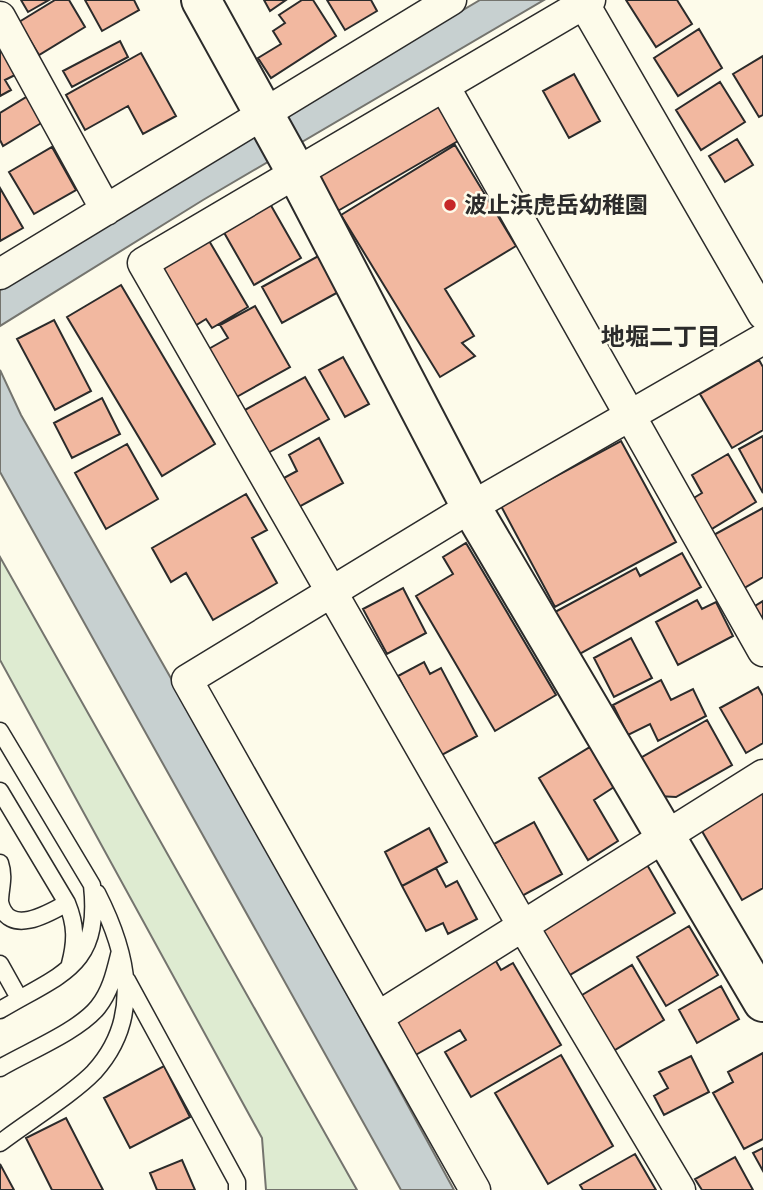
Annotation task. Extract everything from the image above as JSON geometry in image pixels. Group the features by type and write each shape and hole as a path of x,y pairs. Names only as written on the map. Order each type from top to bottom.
{"street":[{"path":"201,0 262,116 296,172 471,507 663,838 763,1002"},
{"path":"680,1190 523,926 142,263 587,2 763,314"},
{"path":"0,274 262,116 438,3"},
{"path":"0,17 106,211"},
{"path":"444,86 763,651"},
{"path":"475,1190 187,680 471,507 763,339"},
{"path":"378,1017 763,775"}],"lane":[{"path":"0,731 92,885 110,920 127,980 237,1182 237,1190"},
{"path":"0,791 74,921 76,942 69,968"},
{"path":"0,863 4,878 0,903 8,916 18,921 30,920 45,916 66,903"},
{"path":"0,1010 69,968 83,953 92,935 95,915 92,885"},
{"path":"0,1068 71,1027 97,1008 112,982 120,949"},
{"path":"0,964 19,998"},
{"path":"0,1143 94,1072 115,1038 125,1010 127,980"}],"green space":[{"path":"0,557 357,1190 266,1190 262,1138 0,660"}],"shaded area":[{"path":"480,0 544,0 203,200 0,326 0,285"},
{"path":"0,370 21,415 262,838 454,1190 401,1190 0,472"}],"building":[{"path":"21,0 49,0 28,12"},
{"path":"55,0 69,0 85,27 39,55 19,22"},
{"path":"85,0 134,0 139,10 102,31"},
{"path":"264,0 286,0 270,11"},
{"path":"302,0 313,0 336,36 271,78 258,58 281,44 273,31 285,23 279,15"},
{"path":"327,0 371,0 377,11 345,30"},
{"path":"626,0 677,0 692,24 656,47"},
{"path":"699,29 722,68 678,96 654,58"},
{"path":"120,41 128,57 72,87 63,71"},
{"path":"0,45 17,74 5,80 11,90 0,96"},
{"path":"141,53 176,116 143,134 128,106 85,130 66,95"},
{"path":"763,56 763,115 759,117 733,74"},
{"path":"574,74 600,121 569,138 543,91"},
{"path":"720,82 745,122 701,150 676,110"},
{"path":"28,96 43,122 3,146 0,140 0,113"},
{"path":"438,105 458,141 336,212 315,177"},
{"path":"737,139 753,165 725,182 709,156"},
{"path":"455,145 516,246 445,289 474,336 462,343 475,356 440,377 341,215"},
{"path":"52,147 76,190 34,214 9,172"},
{"path":"0,188 23,228 0,241"},
{"path":"269,202 301,258 254,285 222,229"},
{"path":"208,239 248,307 212,328 206,319 190,329 156,270"},
{"path":"322,254 342,290 282,323 262,287"},
{"path":"121,285 215,444 162,476 67,317"},
{"path":"255,306 290,367 233,399 205,351 228,338 220,325"},
{"path":"54,320 91,391 55,410 17,339"},
{"path":"343,357 369,404 345,417 319,370"},
{"path":"759,360 763,367 763,430 732,448 700,394"},
{"path":"305,377 329,419 266,454 243,411"},
{"path":"102,398 120,434 72,458 54,423"},
{"path":"763,436 763,493 739,449"},
{"path":"319,438 343,483 297,508 282,479 297,471 289,455"},
{"path":"621,441 676,542 555,607 501,506"},
{"path":"127,444 158,499 106,529 75,473"},
{"path":"728,454 756,502 710,530 692,499 702,493 692,475"},
{"path":"246,494 267,530 252,538 277,583 213,620 186,573 171,582 152,548"},
{"path":"763,508 763,577 739,591 710,537"},
{"path":"466,543 556,695 495,731 416,596 453,574 443,557"},
{"path":"682,553 701,587 567,661 544,618 636,568 640,576"},
{"path":"403,588 426,633 387,654 363,609"},
{"path":"697,600 702,609 716,602 733,636 678,665 656,622"},
{"path":"763,601 763,632 750,609"},
{"path":"631,638 652,678 614,697 594,658"},
{"path":"424,662 430,674 441,668 477,736 440,756 398,676"},
{"path":"661,680 671,700 693,689 706,716 658,741 650,724 628,735 613,705"},
{"path":"758,687 763,696 763,743 746,753 720,708"},
{"path":"707,720 732,765 676,797 657,796 637,760"},
{"path":"590,747 614,787 594,800 618,841 588,860 539,778"},
{"path":"763,788 763,888 742,900 699,826"},
{"path":"534,822 562,874 522,896 494,844"},
{"path":"429,828 447,862 402,886 385,852"},
{"path":"646,863 675,913 568,976 540,925"},
{"path":"436,868 446,887 457,881 477,919 448,934 443,923 426,931 402,886"},
{"path":"689,926 718,975 666,1006 637,957"},
{"path":"493,956 501,970 513,963 561,1045 471,1097 445,1052 466,1040 460,1030 412,1057 389,1017"},
{"path":"632,965 664,1020 610,1053 577,998"},
{"path":"721,986 739,1019 697,1043 679,1010"},
{"path":"763,1053 763,1139 744,1149 713,1093 733,1082 728,1072"},
{"path":"561,1055 613,1146 548,1184 495,1093"},
{"path":"691,1056 709,1092 664,1115 654,1096 668,1088 659,1072"},
{"path":"164,1066 190,1117 130,1148 104,1098"},
{"path":"66,1118 103,1190 52,1190 26,1138"},
{"path":"763,1148 763,1171 753,1153"},
{"path":"635,1154 656,1190 583,1190 580,1185"},
{"path":"735,1157 753,1190 702,1190 695,1179"},
{"path":"182,1160 195,1190 157,1190 150,1173"},
{"path":"0,1164 14,1190 0,1190"}],"place":[{"name":"波止浜虎岳幼稚園","path":"450,205"}],"district":[{"name":"地堀二丁目","path":"661,336"}]}
